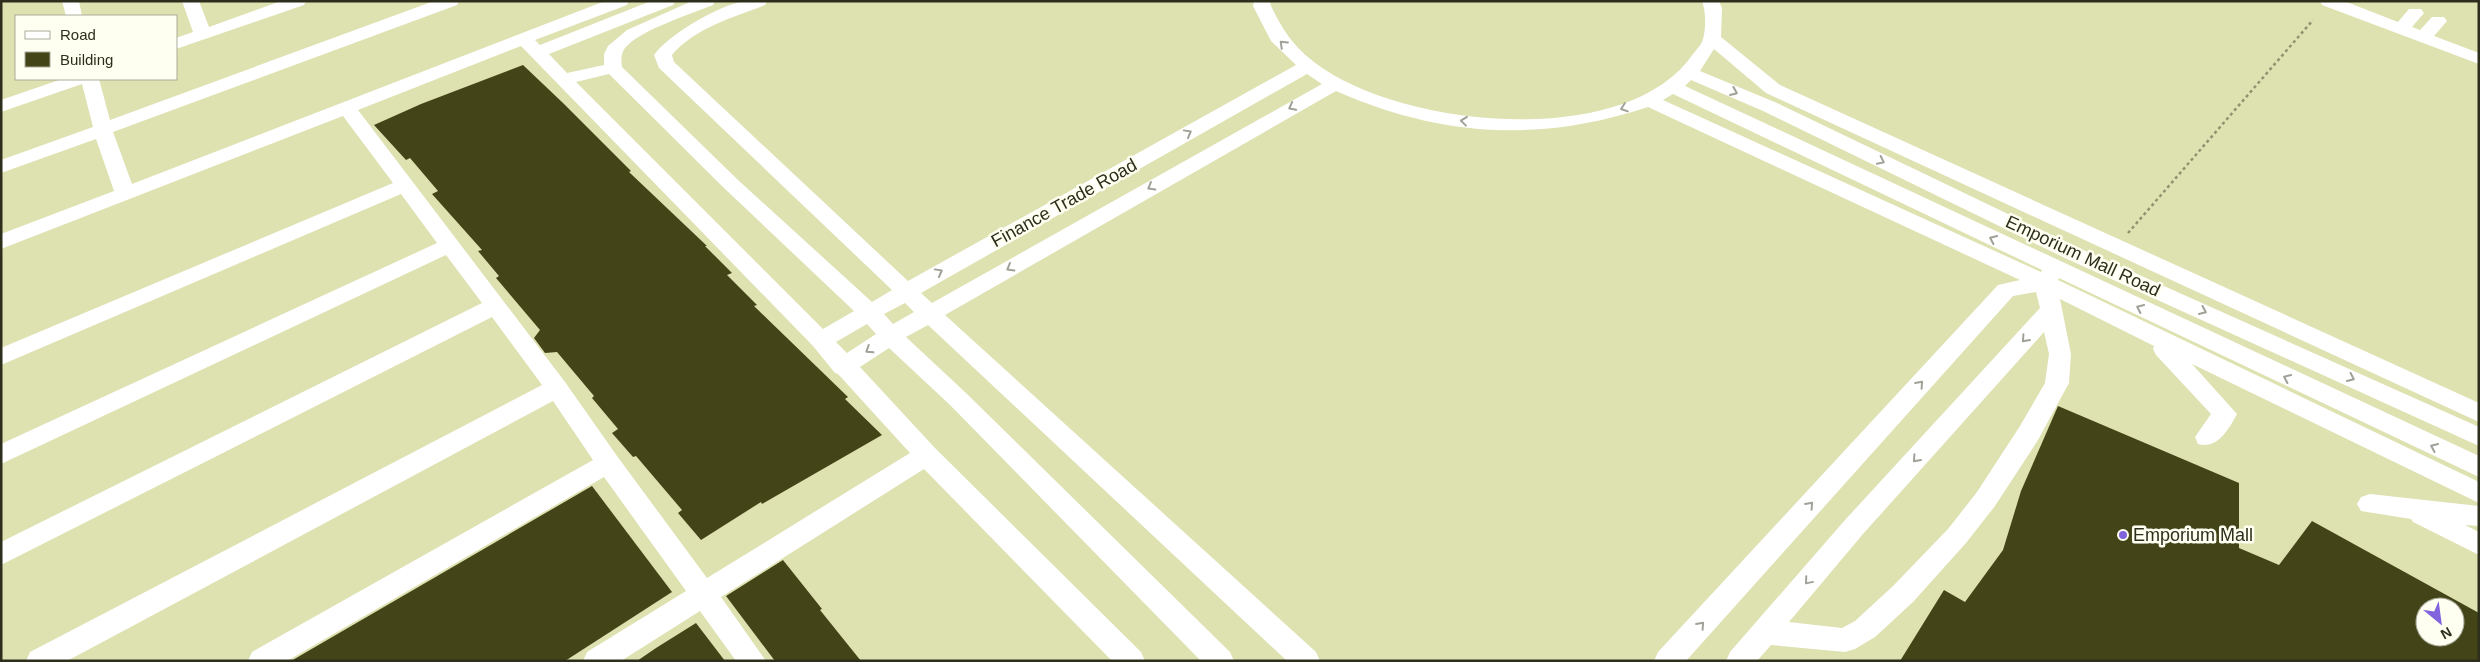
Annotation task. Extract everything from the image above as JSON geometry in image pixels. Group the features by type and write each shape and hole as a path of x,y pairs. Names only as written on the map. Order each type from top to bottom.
{"street":[{"path":"70,1 74,15"},
{"path":"190,1 203,35"},
{"path":"1,167 451,1"},
{"path":"531,46 588,6 620,1"},
{"path":"1,242 348,108 667,1"},
{"path":"707,1 632,34 617,45 612,58 613,68 710,163 869,312 890,336 958,399 1220,661"},
{"path":"759,1 684,35 668,47 662,55 665,64 930,314 1306,661"},
{"path":"1262,1 1262,6 1276,37 1306,66 1335,84 1381,104 1435,118 1493,125 1550,124 1604,115 1649,100 1672,87 1689,74 1712,39 1713,8 1710,1"},
{"path":"2328,1 2479,59"},
{"path":"178,43 295,2"},
{"path":"2400,29 2415,13"},
{"path":"2422,37 2438,21"},
{"path":"1712,39 1773,89 2117,245 2479,413"},
{"path":"531,46 821,340 843,367 926,455 1131,661"},
{"name":"Finance Trade Road","path":"821,340 1306,66"},
{"path":"563,79 613,68"},
{"name":"Emporium Mall Road","path":"1689,74 1770,108 2072,252 2479,437"},
{"path":"1,106 76,80"},
{"path":"90,80 103,130 126,194"},
{"path":"843,367 890,336 1335,84"},
{"path":"1672,87 2050,275 2168,341 2479,493"},
{"path":"1649,100 2050,275 2479,467"},
{"path":"348,108 557,388 608,464 752,661"},
{"path":"1,357 405,185"},
{"path":"1,455 450,246"},
{"path":"1765,632 1845,640 1865,629 1897,600 1957,536 1986,499 2057,383 2060,354 2051,310 2050,275"},
{"path":"1668,661 2006,290 2050,275"},
{"path":"1,554 496,306"},
{"path":"1740,661 1854,527 2051,310"},
{"path":"2168,341 2164,349 2224,414 2208,437"},
{"path":"40,661 557,388"},
{"path":"597,661 926,455"},
{"path":"262,661 608,464"},
{"path":"2370,504 2479,516"},
{"path":"2410,508 2479,544"},
{"path":"2444,526 2479,530"}],"path":[{"path":"2117,245 2313,20"}],"building":[{"path":"523,65 631,171 629,172 707,246 705,246 732,273 727,275 757,305 754,306 848,397 845,399 882,435 762,504 761,502 701,540 678,513 682,510 636,456 633,457 612,433 618,429 592,398 594,396 557,352 545,353 534,338 540,330 496,278 499,276 478,251 482,250 432,194 438,191 410,158 406,160 374,125 421,104"},
{"name":"Emporium Mall","path":"2058,406 2239,483 2239,548 2279,565 2312,521 2450,597 2415,597 2415,647 2465,647 2465,605 2479,613 2479,661 1900,661 1944,590 1965,602 2003,550 2021,491"},
{"path":"592,486 672,592 565,661 291,661"},
{"path":"783,560 861,661 775,661 726,596"},
{"path":"696,623 725,661 637,661 656,648"}],"place":[{"name":"Emporium Mall","path":"2123,535"}]}
